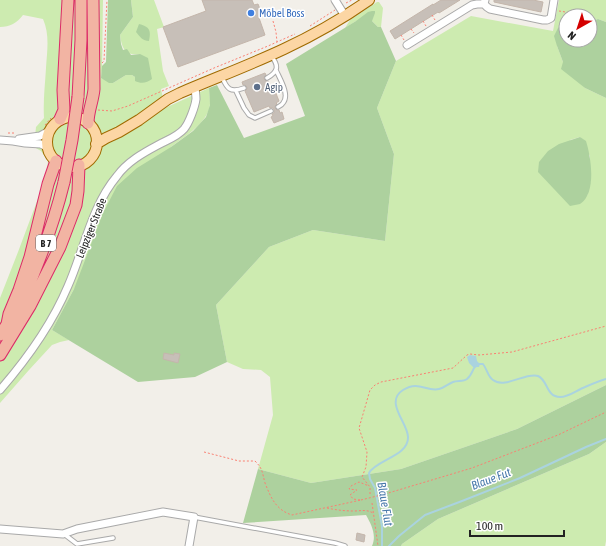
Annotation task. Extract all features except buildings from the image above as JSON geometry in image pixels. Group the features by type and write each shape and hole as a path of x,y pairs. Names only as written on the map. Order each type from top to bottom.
{"highway":[{"path":"57,117 64,110 68,0"},
{"name":"B 7","path":"0,336 6,324 22,301 34,274 47,241 64,182 78,97 81,40 80,0"},
{"path":"91,126 88,117 93,100 94,89 93,0"},
{"path":"6,324 30,257 48,184 56,161"},
{"path":"0,355 30,306 60,247 76,205 79,165"},
{"name":"B 7","path":"0,348 20,311 22,301"}],"main road":[{"path":"96,144 119,132 168,99 195,86 296,44 343,11 369,0"},
{"path":"91,126 96,134 95,150 93,155 84,163 70,166 60,164 50,155 47,147 46,129 54,124 57,117 78,117 91,126 106,131 128,126"}],"street":[{"path":"335,0 343,11"},
{"path":"408,45 472,5 484,2 490,9 547,20 551,18 554,0"},
{"name":"Leipziger Straße","path":"0,390 19,367 51,320 68,287 102,196 117,174 125,167 136,158 185,128 196,99 195,86"},
{"path":"13,141 40,136 46,129"},
{"path":"0,140 41,144 47,147"},
{"path":"0,529 63,534 77,529 163,512 194,517 190,546"}],"lane":[{"path":"271,55 276,62 276,70 285,88 286,98 278,107"},
{"path":"267,78 273,75 276,70"},
{"path":"221,76 226,86 230,89 236,91 244,88"},
{"path":"236,91 249,115 254,118 271,111"},
{"path":"194,517 345,546"},
{"path":"63,534 78,545 113,538"}],"path":[{"path":"94,72 104,61 107,0"},
{"path":"311,26 343,11 352,0"},
{"path":"552,9 558,10"},
{"path":"273,21 277,42"},
{"path":"90,109 112,111 128,106 298,33"},
{"path":"46,129 48,120 57,117"},
{"path":"6,133 18,133"},
{"path":"370,494 370,486 362,477 366,467 367,452 360,428 370,390 375,385 381,382 453,368 470,354 512,352 606,326"},
{"path":"204,452 239,461 255,461 261,467 265,482 276,506 284,513 292,515 385,494 472,468 558,435 606,412"},
{"path":"361,500 353,499 350,495 357,490 349,489 351,486 359,482 370,486"},
{"path":"372,503 378,546"},
{"path":"327,508 353,511 365,510 373,513"}],"green space":[{"path":"0,0 103,0 101,78 113,83 126,75 132,75 135,77 140,54 128,53 123,48 120,35 133,17 131,0 154,0 164,27 157,29 163,71 169,86 161,89 165,108 209,88 210,104 209,111 201,123 171,147 74,289 52,330 69,340 52,345 0,403 0,298 46,177 48,161 41,151 34,147 36,127 44,118 48,43 47,31 43,19 23,15 13,24 0,27"},
{"path":"108,0 131,0 133,17 120,35 121,44 123,50 127,49 131,55 140,54 148,58 152,79 144,83 135,81 135,77 132,75 126,75 113,83 109,83 101,78 102,66 106,62"},
{"path":"559,0 606,0 606,22 598,19 598,8 558,8 557,46 563,62 585,88 606,98 606,385 517,429 401,469 311,483 258,469 273,415 270,377 261,370 243,369 227,362 216,305 269,247 313,230 385,241 394,154 377,108 396,61 471,16 553,31","holes":["580,137 590,156 590,184 587,196 570,140"]},
{"path":"379,2 383,8 381,27 378,27 372,21 356,21 345,28 350,20"},
{"path":"375,11 375,13 372,21 378,27 381,27 396,61 377,108 394,154 385,241 313,230 269,247 216,305 227,362 195,377 138,382 52,330 74,289 103,213 117,186 137,168 171,147 193,131 206,117 210,105 209,88 217,85 244,138 305,116 286,64 368,12"},
{"path":"598,19 606,22 606,98 585,88 561,69 563,62 557,46 554,36 558,28 558,48 598,48"},
{"path":"139,24 148,28 150,32 149,41 140,37 136,32"},
{"path":"580,137 586,141 588,148 591,165 591,183 589,192 585,199 580,204 570,206 538,172 539,162 548,151 559,144"},
{"path":"606,385 606,442 589,454 438,519 401,546 372,546 374,534 366,515 243,523 258,469 311,483 401,469 517,429"},
{"path":"606,442 605,546 401,546 438,519 589,454"}],"water":[{"path":"470,355 476,356 477,361 480,364 479,367 473,367 469,363 467,357"}],"waterway":[{"name":"Blaue Flut","path":"382,546 382,526 375,488 370,479 369,473 373,468 398,453 407,443 407,431 396,406 398,395 403,390 414,386 430,389 441,388 455,381 467,379 478,364 483,364 490,377 498,382 503,383 528,376 538,376 544,381 552,394 560,397 570,395 582,388 606,379"},
{"name":"Blaue Fut","path":"389,546 425,515 520,478 606,439"}],"place":[{"name":"Möbel Boss","path":"251,13"},
{"name":"Agip","path":"257,87"}]}
